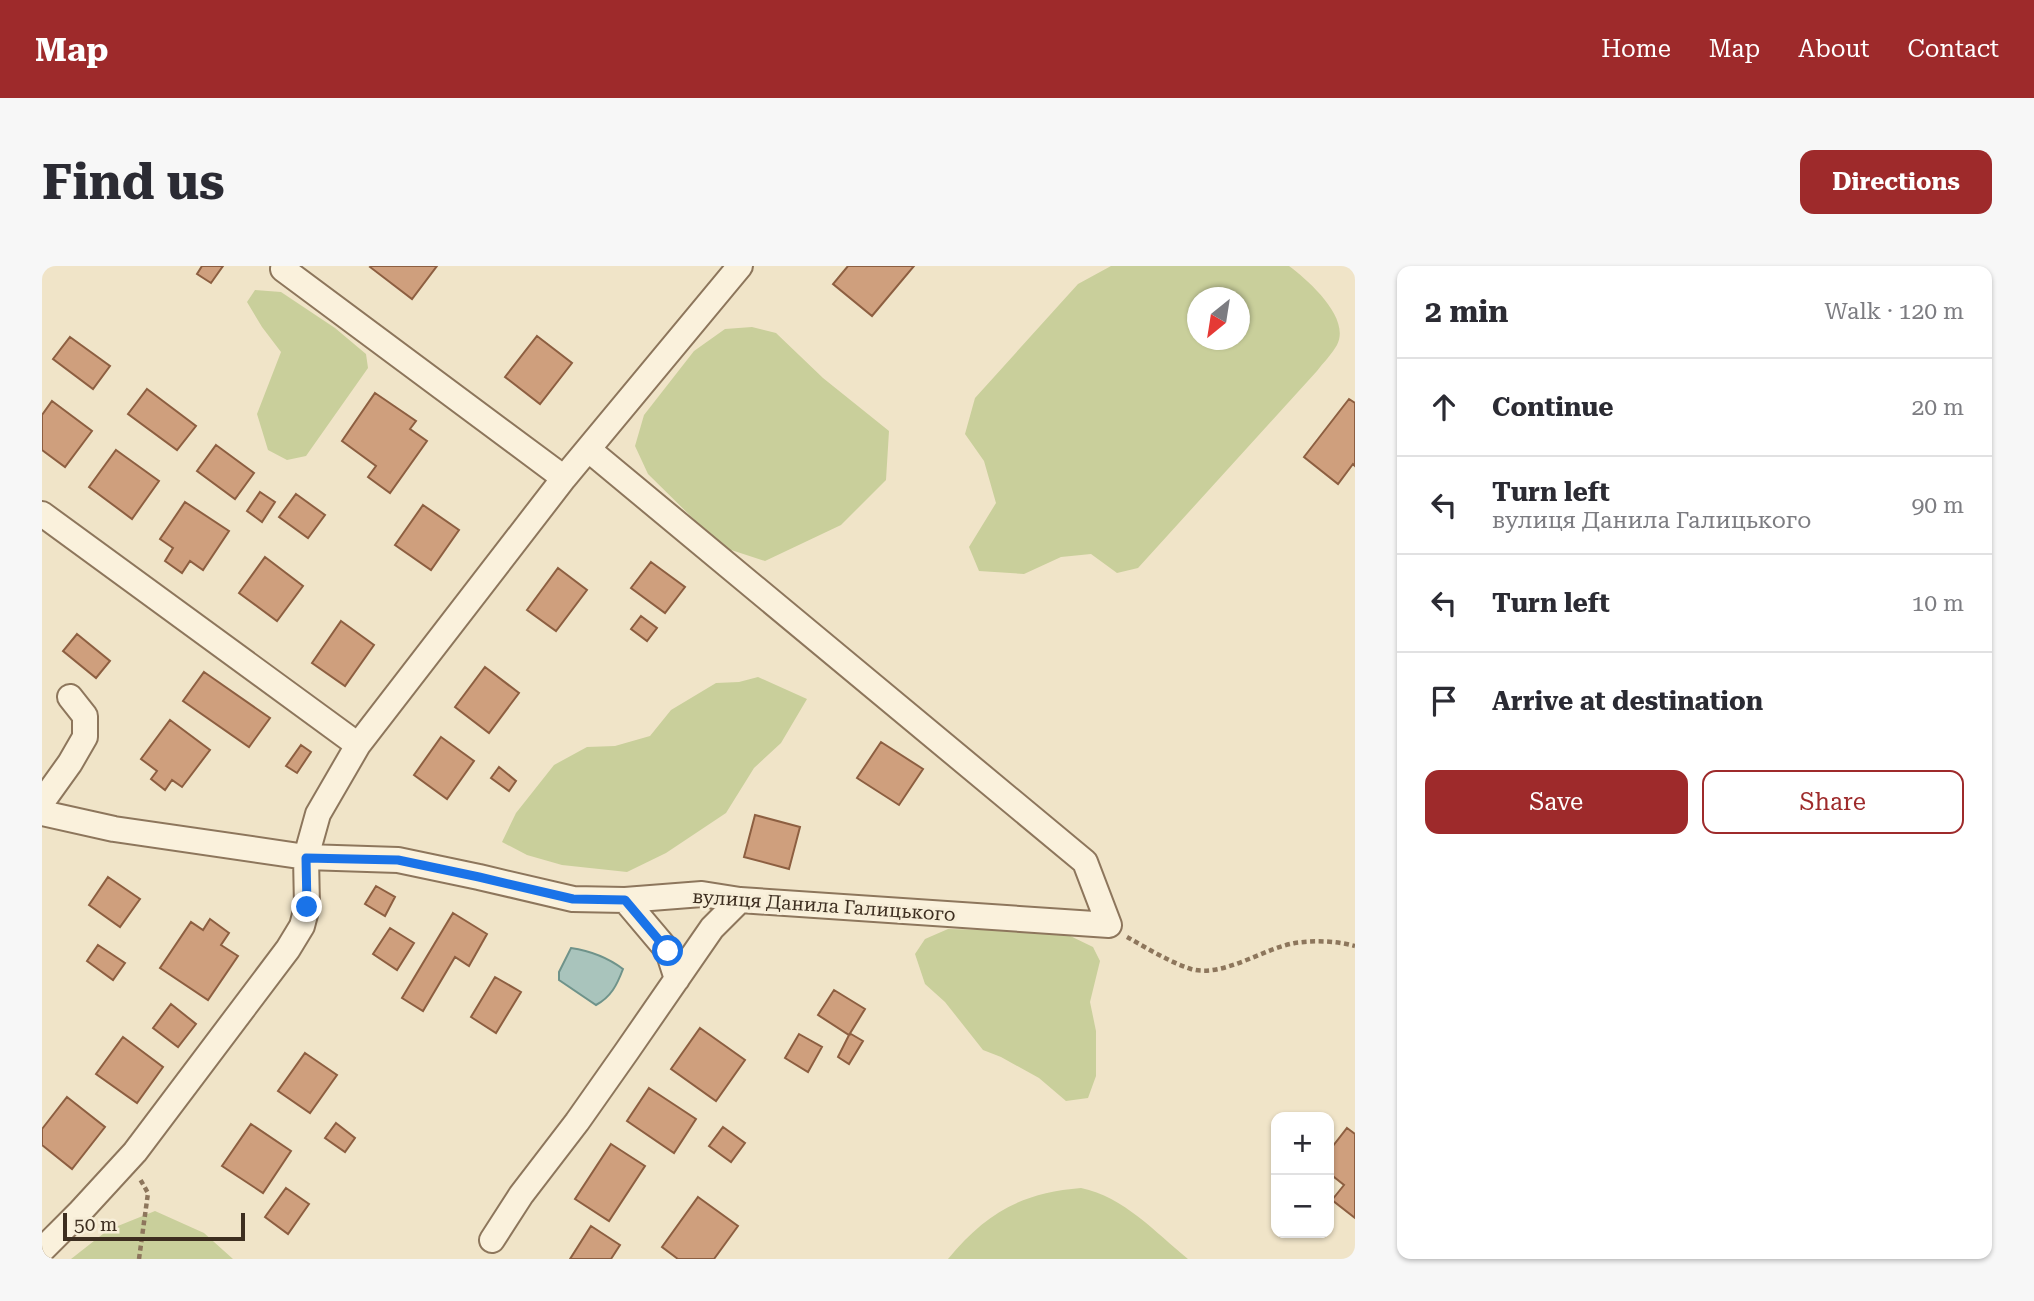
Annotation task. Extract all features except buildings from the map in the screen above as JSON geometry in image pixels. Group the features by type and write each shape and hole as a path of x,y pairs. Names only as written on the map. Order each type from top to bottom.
{"street":[{"path":"42,1250 128,1159 258,990 302,926 307,907 306,858 318,814 358,745 564,478 740,266"},
{"path":"283,269 564,478"},
{"path":"589,450 1084,862 1109,925"},
{"path":"42,514 358,745"},
{"path":"42,802 85,737 85,716 70,697"},
{"name":"вулиця Данила Галицького","path":"42,813 114,829 306,858 398,860 573,899 625,900 702,894 740,900 1109,925"},
{"path":"625,900 668,951 677,979"},
{"path":"492,1240 521,1195 577,1122 712,928 740,900"}],"path":[{"path":"1109,925 1193,970 1222,969 1294,943 1336,941 1355,946"},
{"path":"128,1159 148,1194 139,1259"}],"green space":[{"path":"1111,266 1289,266 1317,290 1338,323 1340,334 1337,345 1317,371 1138,568 1117,573 1091,554 1061,557 1024,574 979,571 969,547 996,503 984,461 965,434 975,398 1078,284"},
{"path":"255,290 281,292 335,328 366,354 368,368 306,456 287,460 268,450 257,414 281,352 247,302"},
{"path":"752,327 776,333 823,378 889,431 886,480 841,525 765,561 722,547 648,474 635,446 644,415 694,351 725,329"},
{"path":"758,677 807,699 781,743 754,768 726,813 666,853 627,872 562,865 527,855 502,842 516,813 554,765 587,747 615,746 650,736 671,710 716,683 739,682"},
{"path":"948,929 1062,932 1093,947 1100,961 1090,1002 1096,1031 1096,1076 1088,1098 1066,1101 1039,1078 983,1050 945,1002 925,984 915,954 925,939"},
{"path":"1081,1188 1125,1207 1188,1259 948,1259 976,1229 1006,1208 1040,1195"},
{"path":"155,1211 204,1233 233,1259 71,1259 108,1230"}],"water":[{"path":"571,948 598,955 623,969 613,990 596,1005 559,980 559,972"}],"route":[{"path":"307,907 306,858 398,860 573,899 625,900 668,951"}]}
